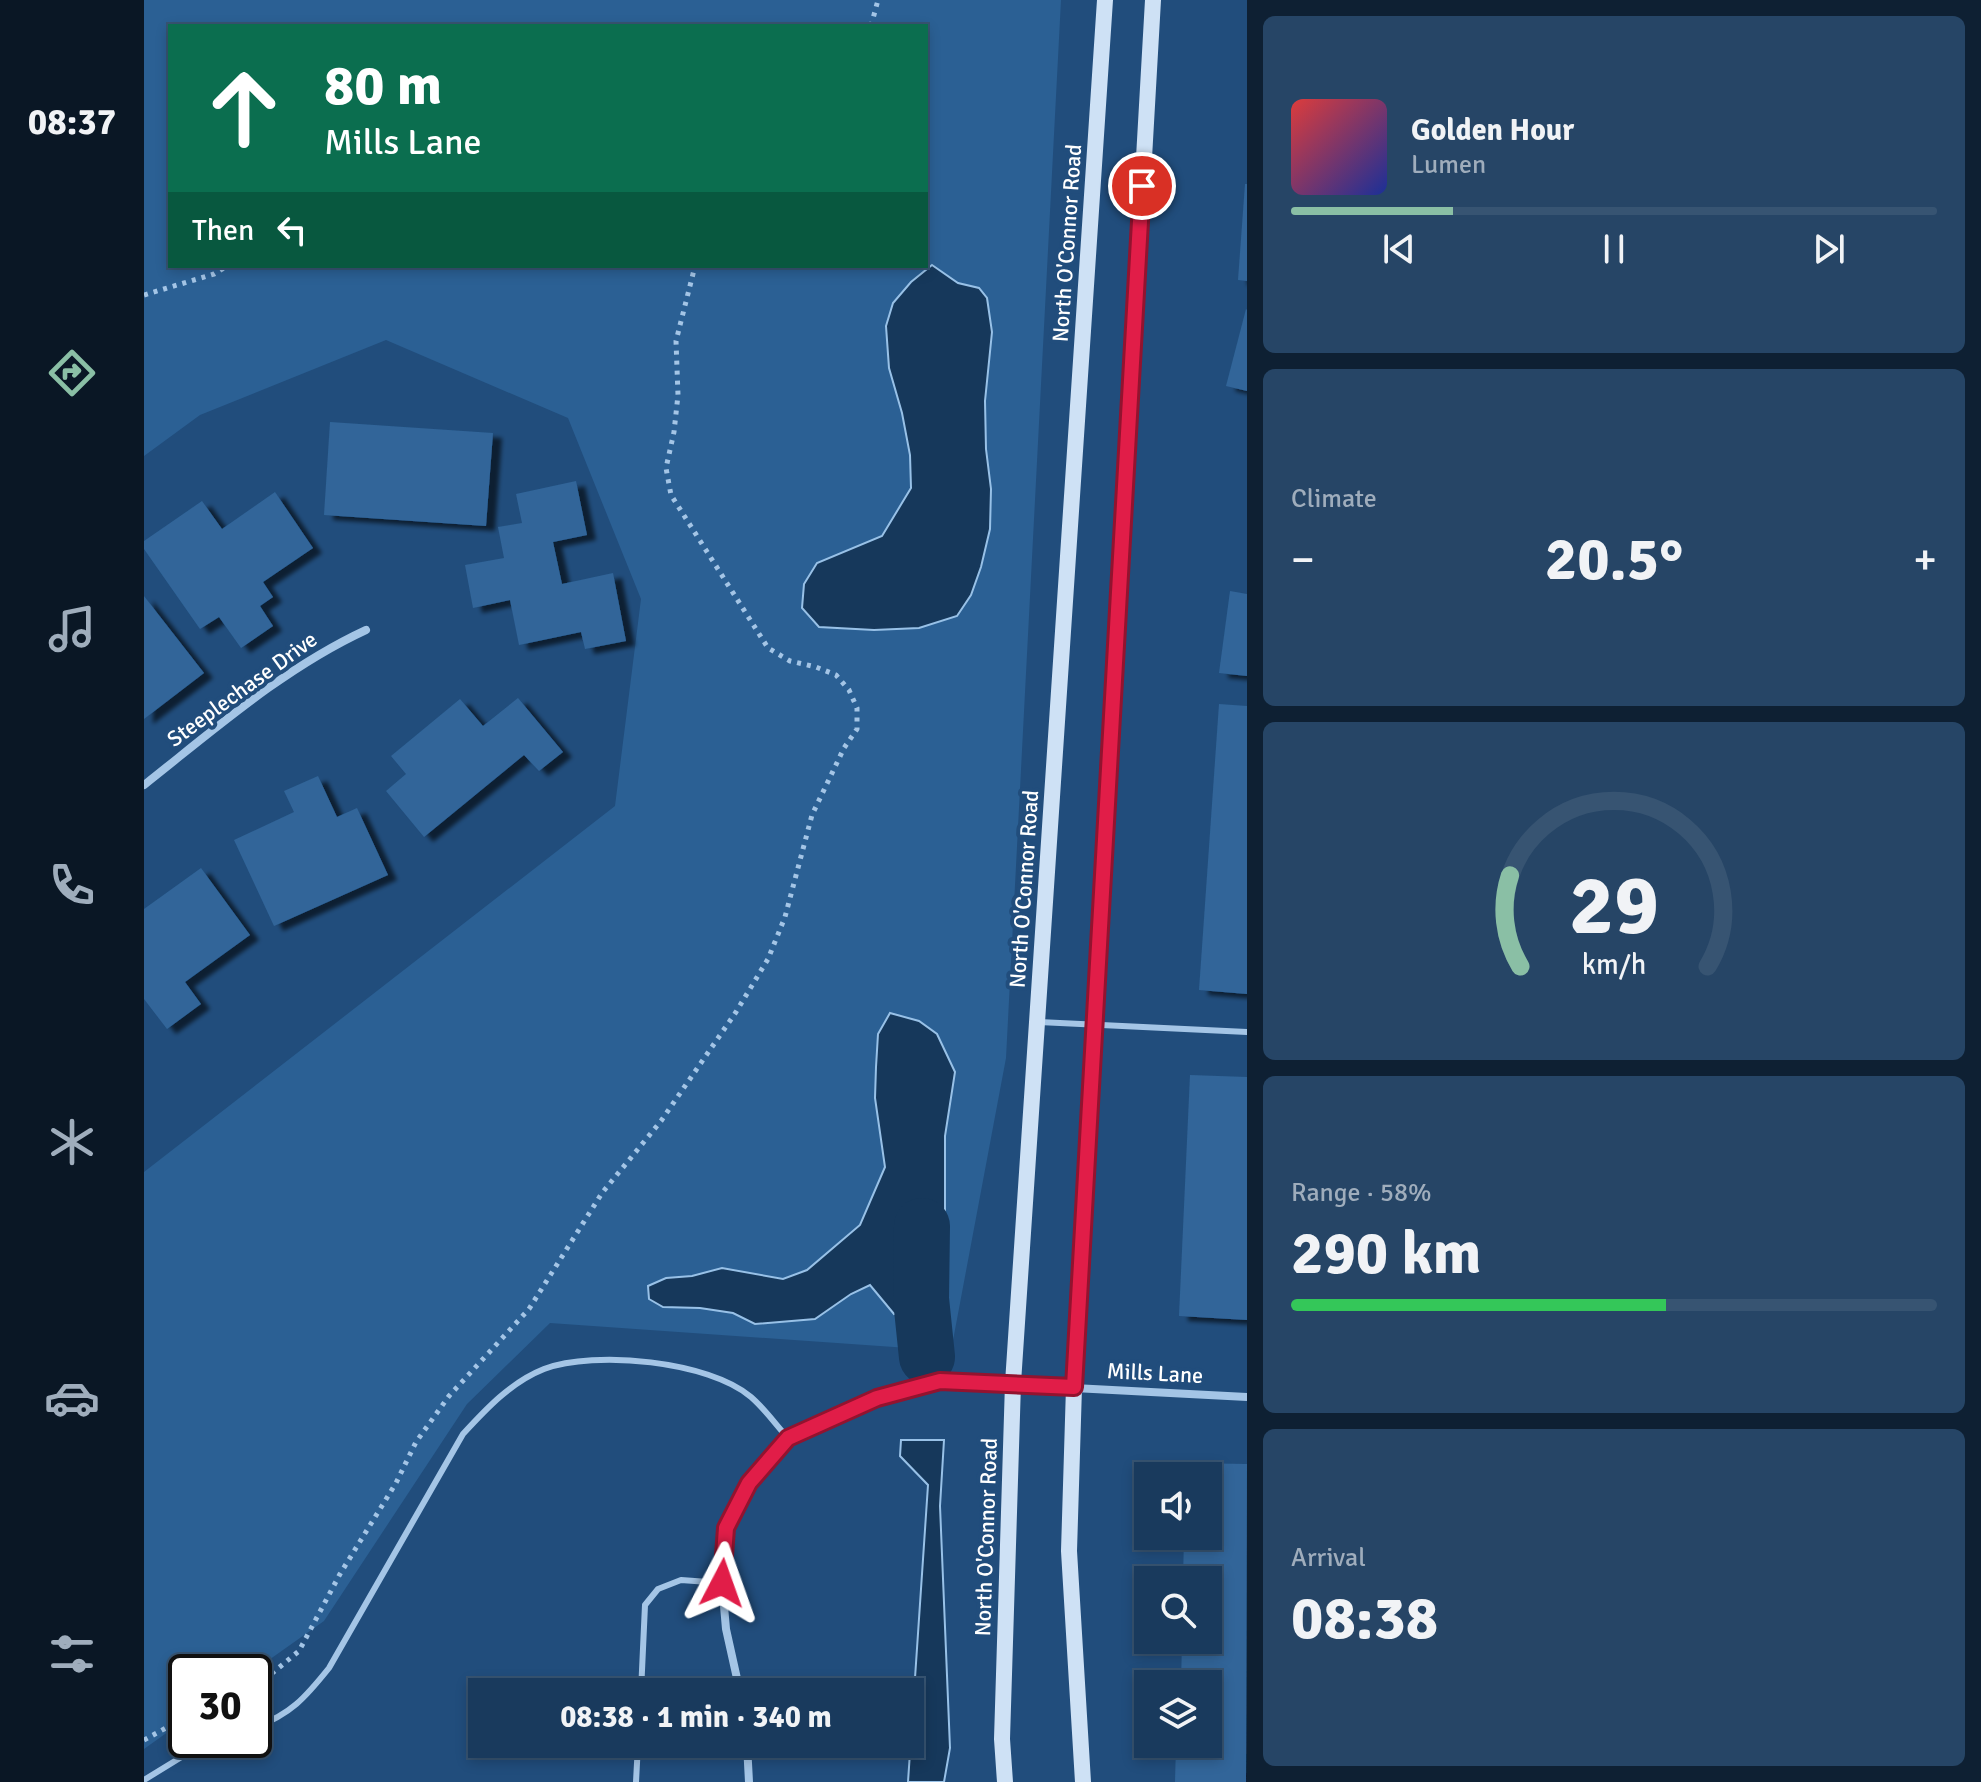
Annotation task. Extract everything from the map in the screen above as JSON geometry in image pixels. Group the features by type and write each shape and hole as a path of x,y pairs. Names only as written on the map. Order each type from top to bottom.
{"main road":[{"name":"North O'Connor Road","path":"1005,1782 1002,1723 1013,1383 1105,0"},
{"path":"1083,1782 1069,1551 1074,1387 1153,0"}],"street":[{"name":"Steeplechase Drive","path":"144,785 267,688 324,649 366,630"},
{"name":"Mills Lane","path":"788,1438 877,1398 940,1381 1247,1397"},
{"path":"737,1678 726,1629 722,1583 726,1528 749,1483 788,1438"},
{"path":"748,1758 749,1782"}],"lane":[{"path":"1037,1022 1247,1032"},
{"path":"272,1721 302,1702 329,1668 463,1434 492,1402 543,1370 568,1363 617,1359 665,1364 713,1376 750,1396 788,1438"},
{"path":"642,1678 645,1605 658,1589 681,1580 722,1583"},
{"path":"144,1780 180,1758"},
{"path":"636,1782 637,1758"}],"path":[{"path":"872,24 878,0"},
{"path":"144,295 214,274 224,268"},
{"path":"272,1673 299,1651 340,1574 396,1483 416,1442 449,1396 529,1309 602,1193 661,1121 736,1012 768,959 789,906 812,815 844,748 857,729 857,708 849,690 836,675 790,661 768,648 671,495 666,468 678,395 676,341 694,268"},
{"path":"144,1740 168,1727"}],"shaded area":[{"path":"144,0 1061,0 1006,1058 951,1351 550,1323 467,1404 324,1621 272,1658 272,1654 168,1654 168,1732 144,1749 144,1172 615,806 641,599 568,418 386,340 200,415 144,456"},
{"path":"932,265 958,283 979,288 987,298 992,332 985,401 991,489 990,529 981,567 971,595 957,616 919,628 874,630 819,627 802,608 804,584 817,563 882,536 911,488 910,455 889,368 886,326 893,303 911,282"},
{"path":"890,1013 919,1021 937,1034 955,1072 945,1136 945,1248 932,1301 894,1314 870,1285 815,1319 755,1324 733,1313 663,1307 649,1299 648,1286 666,1278 692,1276 722,1268 783,1279 807,1270 860,1225 885,1167 875,1098 876,1067 878,1034"},
{"path":"901,1440 944,1440 940,1506 950,1748 944,1782 908,1782 910,1758 924,1758 924,1678 915,1678 928,1485 900,1456"}],"building":[{"path":"1247,184 1247,281 1238,280"},
{"path":"1247,310 1247,391 1226,386"},
{"path":"330,422 493,433 486,526 324,515"},
{"path":"576,481 587,535 553,542 562,584 613,573 626,641 585,649 581,632 519,645 510,600 473,608 465,565 504,558 498,527 522,523 516,494"},
{"path":"275,492 313,548 263,582 273,597 260,606 273,626 241,648 219,617 200,629 144,549 144,541 202,501 222,529"},
{"path":"1230,591 1247,594 1247,676 1219,673"},
{"path":"144,596 204,673 144,719"},
{"path":"518,698 563,752 539,771 524,755 424,837 386,791 406,774 391,756 460,699 483,726"},
{"path":"1219,704 1247,706 1247,994 1199,990"},
{"path":"318,776 337,817 357,808 388,875 274,926 234,840 294,812 284,791"},
{"path":"201,868 250,935 185,982 201,1004 167,1029 144,999 144,909"},
{"path":"1190,1075 1247,1077 1247,1320 1179,1316"},
{"path":"1222,1464 1247,1464 1246,1782 1175,1782 1176,1758 1222,1758 1222,1670 1181,1670 1182,1654 1222,1654 1222,1566 1183,1566 1184,1550 1222,1550"}],"waterway":[{"path":"922,1226 921,1299 927,1357"}],"route":[{"path":"722,1583 726,1528 749,1483 788,1438 877,1398 940,1381 1074,1387 1142,186"}]}
